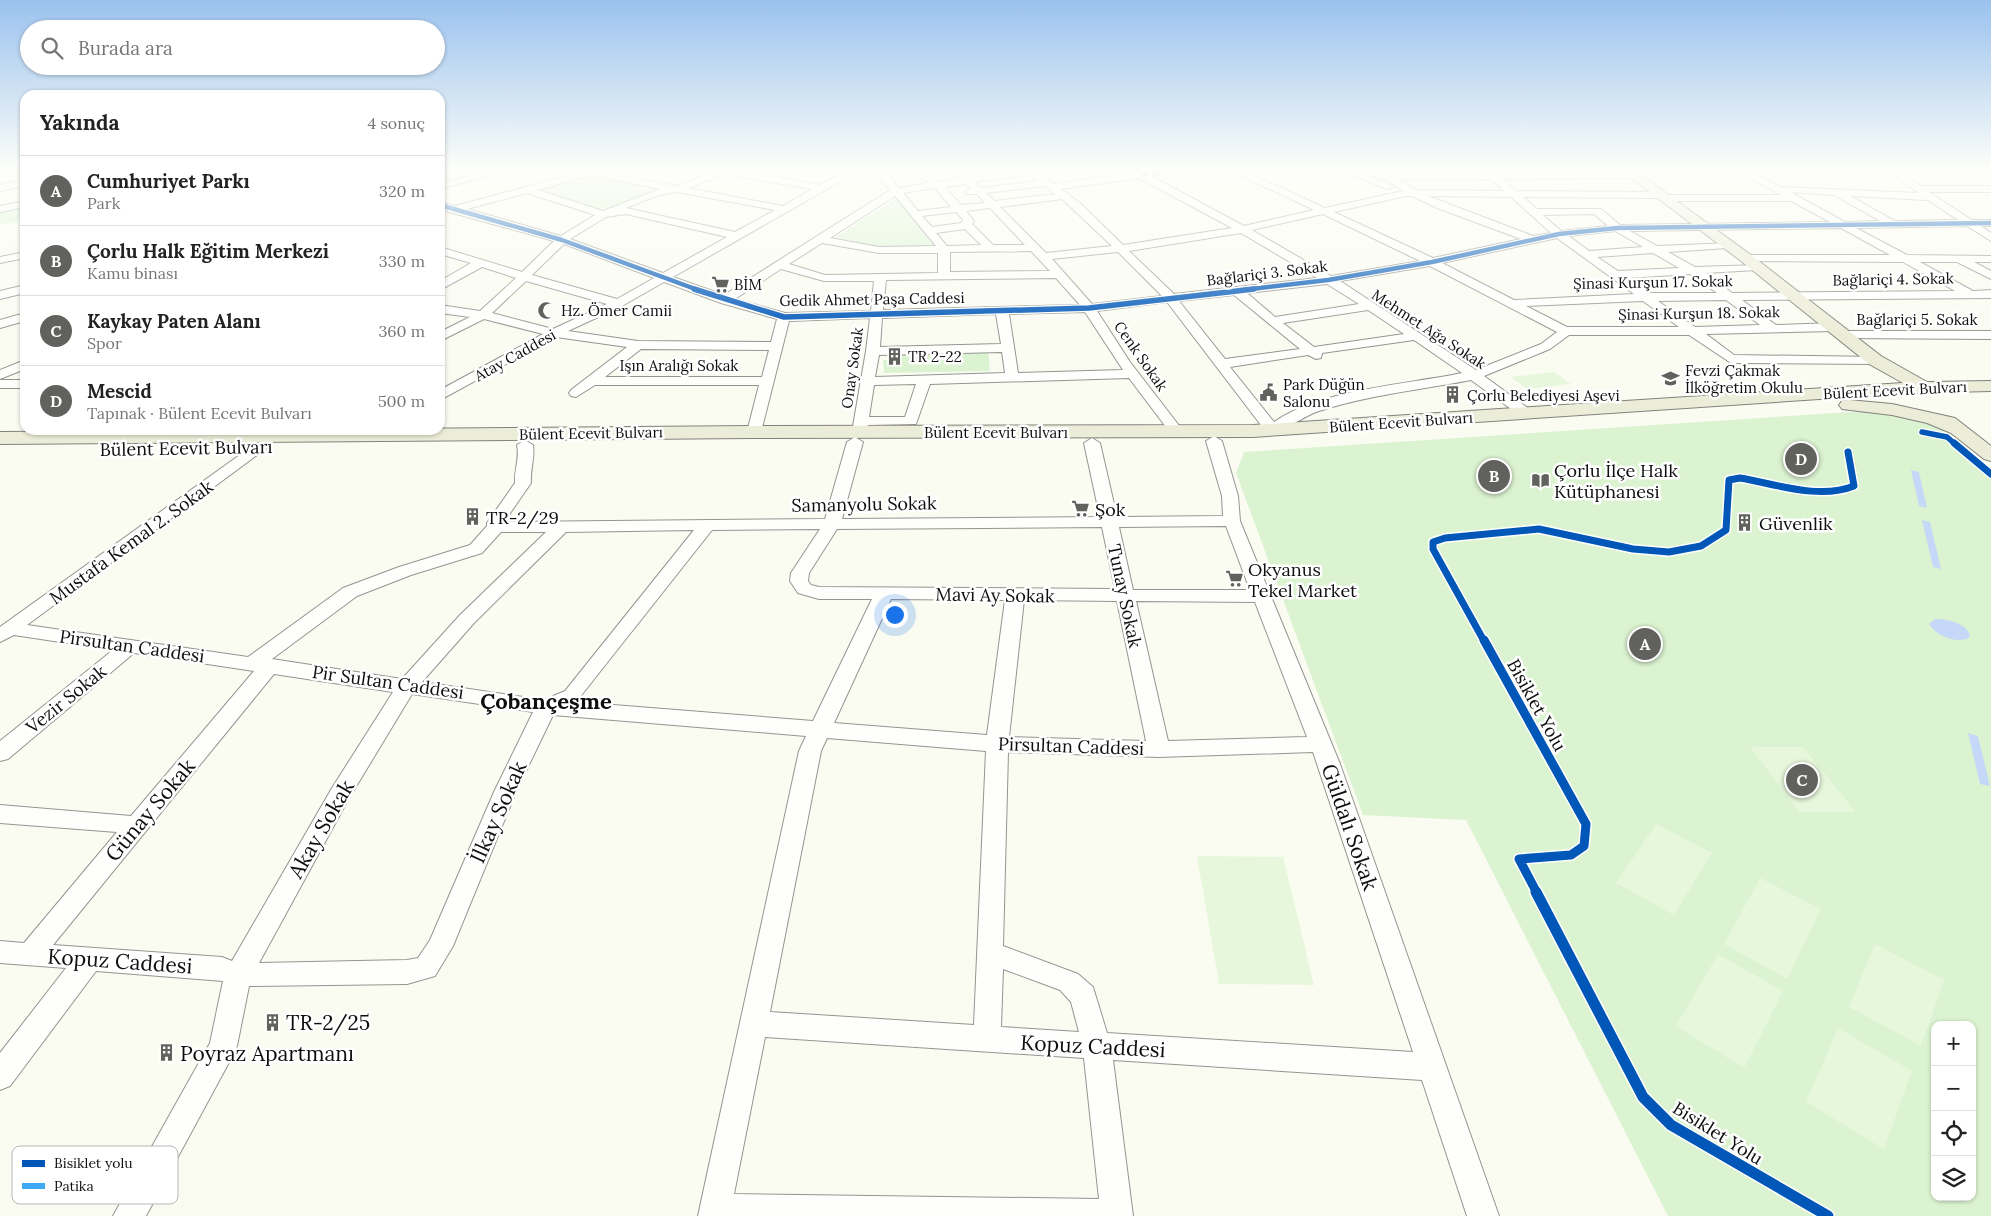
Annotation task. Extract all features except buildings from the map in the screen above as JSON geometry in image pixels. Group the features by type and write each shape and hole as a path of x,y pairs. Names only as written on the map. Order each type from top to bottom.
{"main road":[{"path":"1702,226 1926,397 1991,455"},
{"path":"1859,391 1880,384 1884,375 1883,366"},
{"path":"1883,366 1932,381 1983,392"},
{"path":"1883,366 1926,397 1967,432"},
{"name":"Bülent Ecevit Bulvarı","path":"1214,441 1275,434 1527,414 1859,391 1926,397"},
{"name":"Bülent Ecevit Bulvarı","path":"109,435 525,445 859,431 1092,443 1253,431 1275,434 1844,404 1983,392"},
{"path":"1844,404 1892,408 1921,413 1967,432 1991,445"},
{"name":"Bülent Ecevit Bulvarı","path":"445,433 859,431 1179,437"},
{"path":"1179,437 1214,441 1253,431"},
{"name":"Bülent Ecevit Bulvarı","path":"0,438 40,435"},
{"name":"Bülent Ecevit Bulvarı","path":"0,450 333,435"}],"street":[{"name":"Gedik Ahmet Paşa Caddesi","path":"511,226 562,240 725,300 784,317 1089,308 1171,299"},
{"path":"445,335 484,315 522,276 562,240 584,226"},
{"path":"691,226 737,236"},
{"name":"Atay Caddesi","path":"445,393 554,333 618,303 755,226"},
{"path":"725,300 840,226"},
{"path":"924,226 944,249 944,277"},
{"path":"928,231 963,226"},
{"path":"969,226 991,250"},
{"name":"Cenk Sokak","path":"1012,226 1089,308 1132,374 1179,437"},
{"path":"1096,226 1171,299 1275,434 1282,421 1349,398 1475,375 1524,357 1559,340 1565,331 1432,262 1355,226"},
{"name":"Mehmet Ağa Sokak","path":"1236,226 1328,280 1416,336 1475,375 1527,414"},
{"path":"818,239 879,250 944,249 1038,252 1120,249 1258,226"},
{"path":"1495,226 1532,240"},
{"path":"1550,226 1731,359 1883,366"},
{"path":"1614,226 1693,270 1772,328"},
{"path":"1847,226 1907,258 1991,307"},
{"name":"Bağlariçi 3. Sokak","path":"1171,299 1328,280 1432,262 1559,234 1617,228 1859,226"},
{"path":"1972,226 1991,238"},
{"path":"1587,254 1653,248 1728,245"},
{"path":"445,252 480,264 618,303"},
{"path":"0,260 20,256"},
{"path":"1616,275 1693,270 1751,262 1907,258 1991,259"},
{"path":"1957,258 1991,276"},
{"path":"445,283 480,264"},
{"path":"779,265 824,278 1059,274"},
{"name":"Onay Sokak","path":"859,431 873,351 875,313 880,278"},
{"path":"1238,291 1272,321 1316,355"},
{"path":"0,295 20,293"},
{"name":"Bağlariçi 4. Sokak","path":"1795,296 1991,294"},
{"name":"Şinasi Kurşun 17. Sokak","path":"1513,303 1647,297 1795,296"},
{"path":"1272,321 1369,306"},
{"path":"445,310 484,315 554,333 638,345 776,346"},
{"path":"1002,310 1012,377"},
{"path":"754,432 784,317"},
{"path":"0,324 20,318"},
{"name":"Şinasi Kurşun 18. Sokak","path":"1565,331 1694,331 1772,328 1838,331"},
{"name":"Bağlariçi 5. Sokak","path":"1838,331 1991,335"},
{"path":"1221,364 1316,355 1416,336"},
{"path":"576,392 638,345"},
{"path":"873,351 1008,348"},
{"path":"0,375 20,366"},
{"path":"868,381 1132,374"},
{"path":"832,524 859,431 911,421 925,379"},
{"name":"Işın Aralığı Sokak","path":"591,381 767,381"},
{"path":"0,384 20,384"},
{"name":"Mustafa Kemal 2. Sokak","path":"3,634 273,438"},
{"name":"Güldalı Sokak","path":"1214,441 1230,496 1232,521 1321,744 1483,1216"},
{"name":"Tunay Sokak","path":"1092,443 1159,749"},
{"path":"262,664 350,592 404,571 476,549 496,527 496,523 523,484 522,473 527,457 525,445"},
{"name":"Samanyolu Sokak","path":"496,527 560,528 1232,521"},
{"name":"Mavi Ay Sokak","path":"832,524 800,573 799,581 804,589 819,593 884,594 1262,596"},
{"path":"546,707 572,696 707,526"},
{"name":"Akay Sokak","path":"168,1146 223,1046 238,975 340,794 408,685 467,619 560,528"},
{"path":"884,594 810,751 714,1213 1117,1215 1097,1046 1083,996 1069,982 990,953"},
{"path":"988,1040 996,744 1015,596"},
{"name":"Pirsultan Caddesi","path":"3,634 132,645 262,664"},
{"name":"Vezir Sokak","path":"0,754 132,645"},
{"name":"Pir Sultan Caddesi","path":"262,664 546,707 822,728"},
{"name":"Günay Sokak","path":"30,954 137,825 262,664"},
{"name":"İlkay Sokak","path":"238,975 407,972 426,968 440,946 505,792 546,707"},
{"name":"Pirsultan Caddesi","path":"822,728 996,744 1159,749 1321,744"},
{"path":"0,814 137,825"},
{"name":"Kopuz Caddesi","path":"0,952 222,969 238,975"},
{"path":"0,1076 89,959"},
{"name":"Kopuz Caddesi","path":"754,1024 1432,1067"},
{"name":"Akay Sokak","path":"129,1216 136,1204"}],"green space":[{"path":"854,226 919,226 935,245 930,247 880,248 836,237"},
{"path":"988,350 990,371 884,373 883,360 900,359 902,351"},
{"path":"1554,372 1571,384 1527,389 1511,377"},
{"path":"1881,410 1929,420 1991,469 1991,1216 1668,1216 1466,820 1363,815 1236,473 1244,452"},
{"path":"1750,747 1803,747 1856,812 1799,812"},
{"path":"1656,824 1712,853 1674,915 1616,883"},
{"path":"1197,856 1283,857 1314,985 1219,984"},
{"path":"1760,878 1821,909 1787,979 1724,944"},
{"path":"1875,944 1944,980 1921,1046 1849,1007"},
{"path":"1718,954 1783,991 1744,1068 1676,1026"},
{"path":"1838,1028 1912,1071 1884,1149 1806,1102"}],"water":[{"path":"1911,470 1919,472 1927,508 1919,506"},
{"path":"1922,520 1930,522 1941,569 1933,567"},
{"path":"1935,619 1951,621 1961,625 1970,637 1954,640 1942,635 1929,624"},
{"path":"1968,733 1978,736 1990,786 1980,784"}],"cycle path":[{"path":"512,226 562,240 725,300 784,317 1089,308 1328,280 1432,262 1559,234 1617,228 1786,226"},
{"path":"1922,432 1947,437 1991,474"},
{"name":"Bisiklet Yolu","path":"1828,1216 1671,1125 1643,1097 1519,859 1571,855 1584,846 1586,824 1433,549 1433,542 1445,538 1539,529 1633,549 1669,552 1701,546 1726,530 1729,480 1740,478 1816,491 1844,490 1854,486 1848,452"}],"place":[{"name":"BİM","path":"720,284"},
{"name":"Hz. Ömer Camii","path":"547,310"},
{"name":"TR 2-22","path":"894,356"},
{"name":"Fevzi Çakmak İlköğretim Okulu","path":"1671,379"},
{"name":"Park Düğün Salonu","path":"1269,393"},
{"name":"Çorlu Belediyesi Aşevi","path":"1453,395"},
{"name":"Mescid","path":"1801,459"},
{"name":"Çorlu Halk Eğitim Merkezi","path":"1494,476"},
{"name":"Çorlu İlçe Halk Kütüphanesi","path":"1540,480"},
{"name":"Şok","path":"1081,509"},
{"name":"TR-2/29","path":"472,517"},
{"name":"Güvenlik","path":"1745,523"},
{"name":"Okyanus Tekel Market","path":"1234,579"},
{"name":"Cumhuriyet Parkı","path":"1645,644"},
{"name":"Kaykay Paten Alanı","path":"1802,780"},
{"name":"TR-2/25","path":"272,1022"},
{"name":"Poyraz Apartmanı","path":"166,1053"}],"district":[{"name":"Çobançeşme","path":"546,701"}]}
